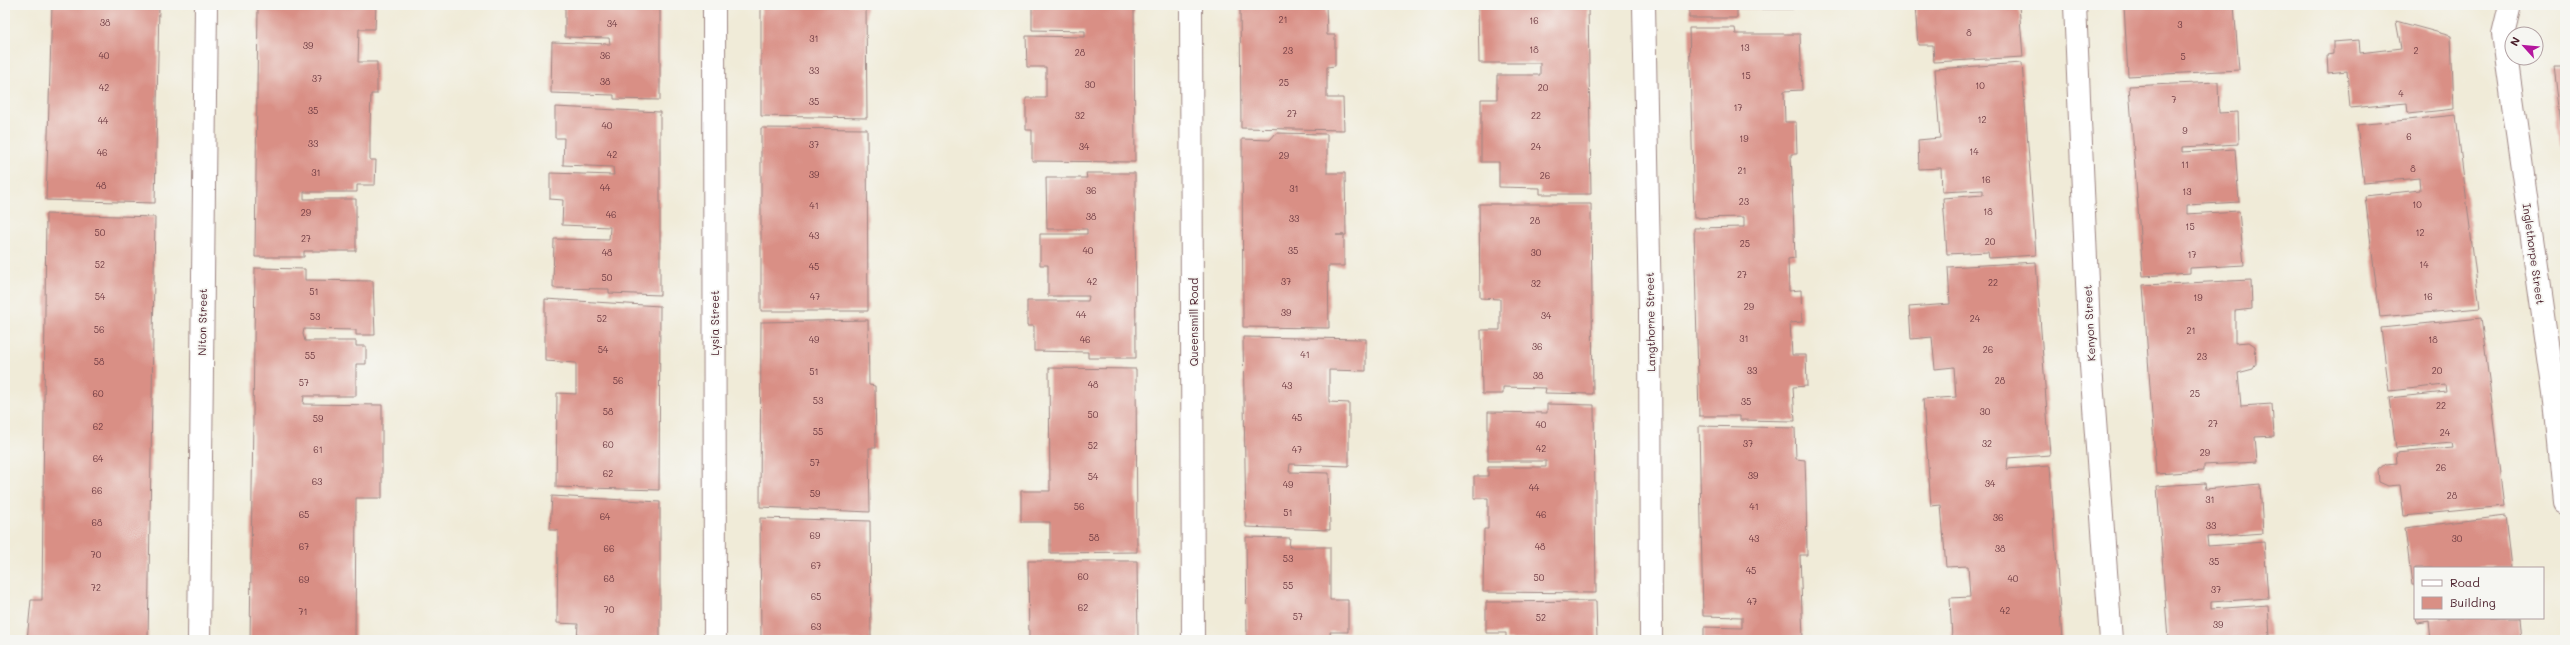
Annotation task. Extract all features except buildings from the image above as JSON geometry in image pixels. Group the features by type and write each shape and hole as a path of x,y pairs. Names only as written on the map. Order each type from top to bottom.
{"street":[{"name":"Niton Street","path":"199,640 206,5"},
{"name":"Lysia Street","path":"714,5 715,640"},
{"name":"Queensmill Road","path":"1191,5 1193,640"},
{"name":"Langthorne Street","path":"1644,5 1650,317 1651,640"},
{"name":"Kenyon Street","path":"2075,5 2090,352 2111,640"},
{"name":"Inglethorpe Street","path":"2510,5 2503,34 2554,393 2565,504"}]}
